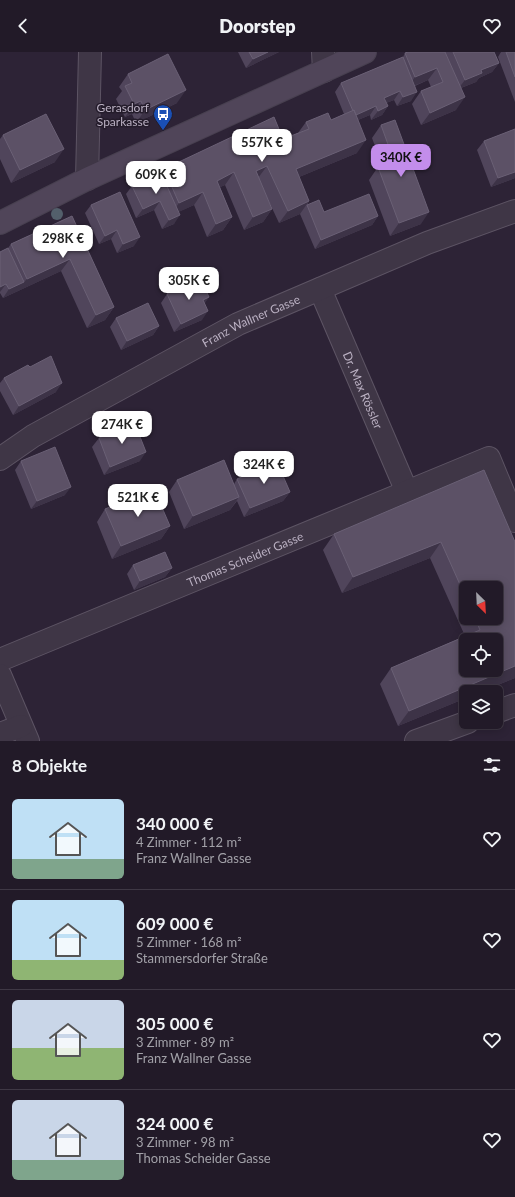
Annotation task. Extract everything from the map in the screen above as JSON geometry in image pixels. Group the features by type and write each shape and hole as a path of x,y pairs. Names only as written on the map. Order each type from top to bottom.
{"main road":[{"path":"0,223 324,62 365,52"}],"street":[{"path":"87,179 90,52"},
{"name":"Franz Wallner Gasse","path":"0,459 33,436 238,324 427,242 515,211"},
{"name":"Dr. Max Rössler","path":"320,289 406,492"},
{"name":"Thomas Scheider Gasse","path":"0,660 489,458 515,521"},
{"path":"0,676 24,733 0,734"},
{"path":"503,709 515,705"},
{"path":"416,741 459,725"}],"building":[{"path":"249,52 268,52 253,59"},
{"path":"445,52 465,97 430,113 421,91 443,82 437,68 415,77 405,53"},
{"path":"453,52 494,52 499,63 481,70 482,73 465,80"},
{"path":"506,52 515,52 515,77"},
{"path":"168,54 186,90 145,110 141,101 134,104 125,86 132,83 128,74"},
{"path":"403,57 417,92 403,97 400,91 384,98 388,106 378,111 376,106 356,115 341,83"},
{"path":"354,110 366,140 296,169 309,201 288,211 267,166 256,171 272,209 253,217 234,172 217,181 232,217 216,224 203,192 179,203 164,169 274,117 283,139 309,129 306,122 328,113 331,120"},
{"path":"46,114 64,149 20,170 3,135"},
{"path":"395,120 429,212 399,223 378,167 394,161 381,125"},
{"path":"515,129 515,172 498,178 484,141"},
{"path":"161,173 180,215 169,220 160,201 143,209 132,186"},
{"path":"120,192 140,237 123,244 117,230 105,236 91,205"},
{"path":"369,194 378,216 321,240 307,205 319,200 324,212"},
{"path":"72,216 114,307 96,315 70,259 27,279 11,244"},
{"path":"8,248 24,282 9,289 6,284 0,287 0,252"},
{"path":"200,278 209,297 203,300 208,311 181,324 167,294"},
{"path":"148,303 159,326 127,341 116,318"},
{"path":"51,356 62,383 19,406 4,378 28,365 30,367"},
{"path":"135,424 146,452 110,467 99,438"},
{"path":"55,447 71,487 37,501 21,461"},
{"path":"224,460 239,497 193,516 177,480"},
{"path":"277,462 290,492 250,508 237,479"},
{"path":"484,470 515,542 515,666 503,671 503,633 473,633 480,630 478,625 503,625 503,581 459,581 459,582 441,542 353,577 334,534"},
{"path":"154,489 170,526 121,546 105,509"},
{"path":"165,552 172,568 140,581 133,565"},
{"path":"459,639 459,677 489,677 470,685 459,685 459,690 409,711 391,668"}],"place":[{"name":"Gerasdorf Sparkasse","path":"163,131"}]}
